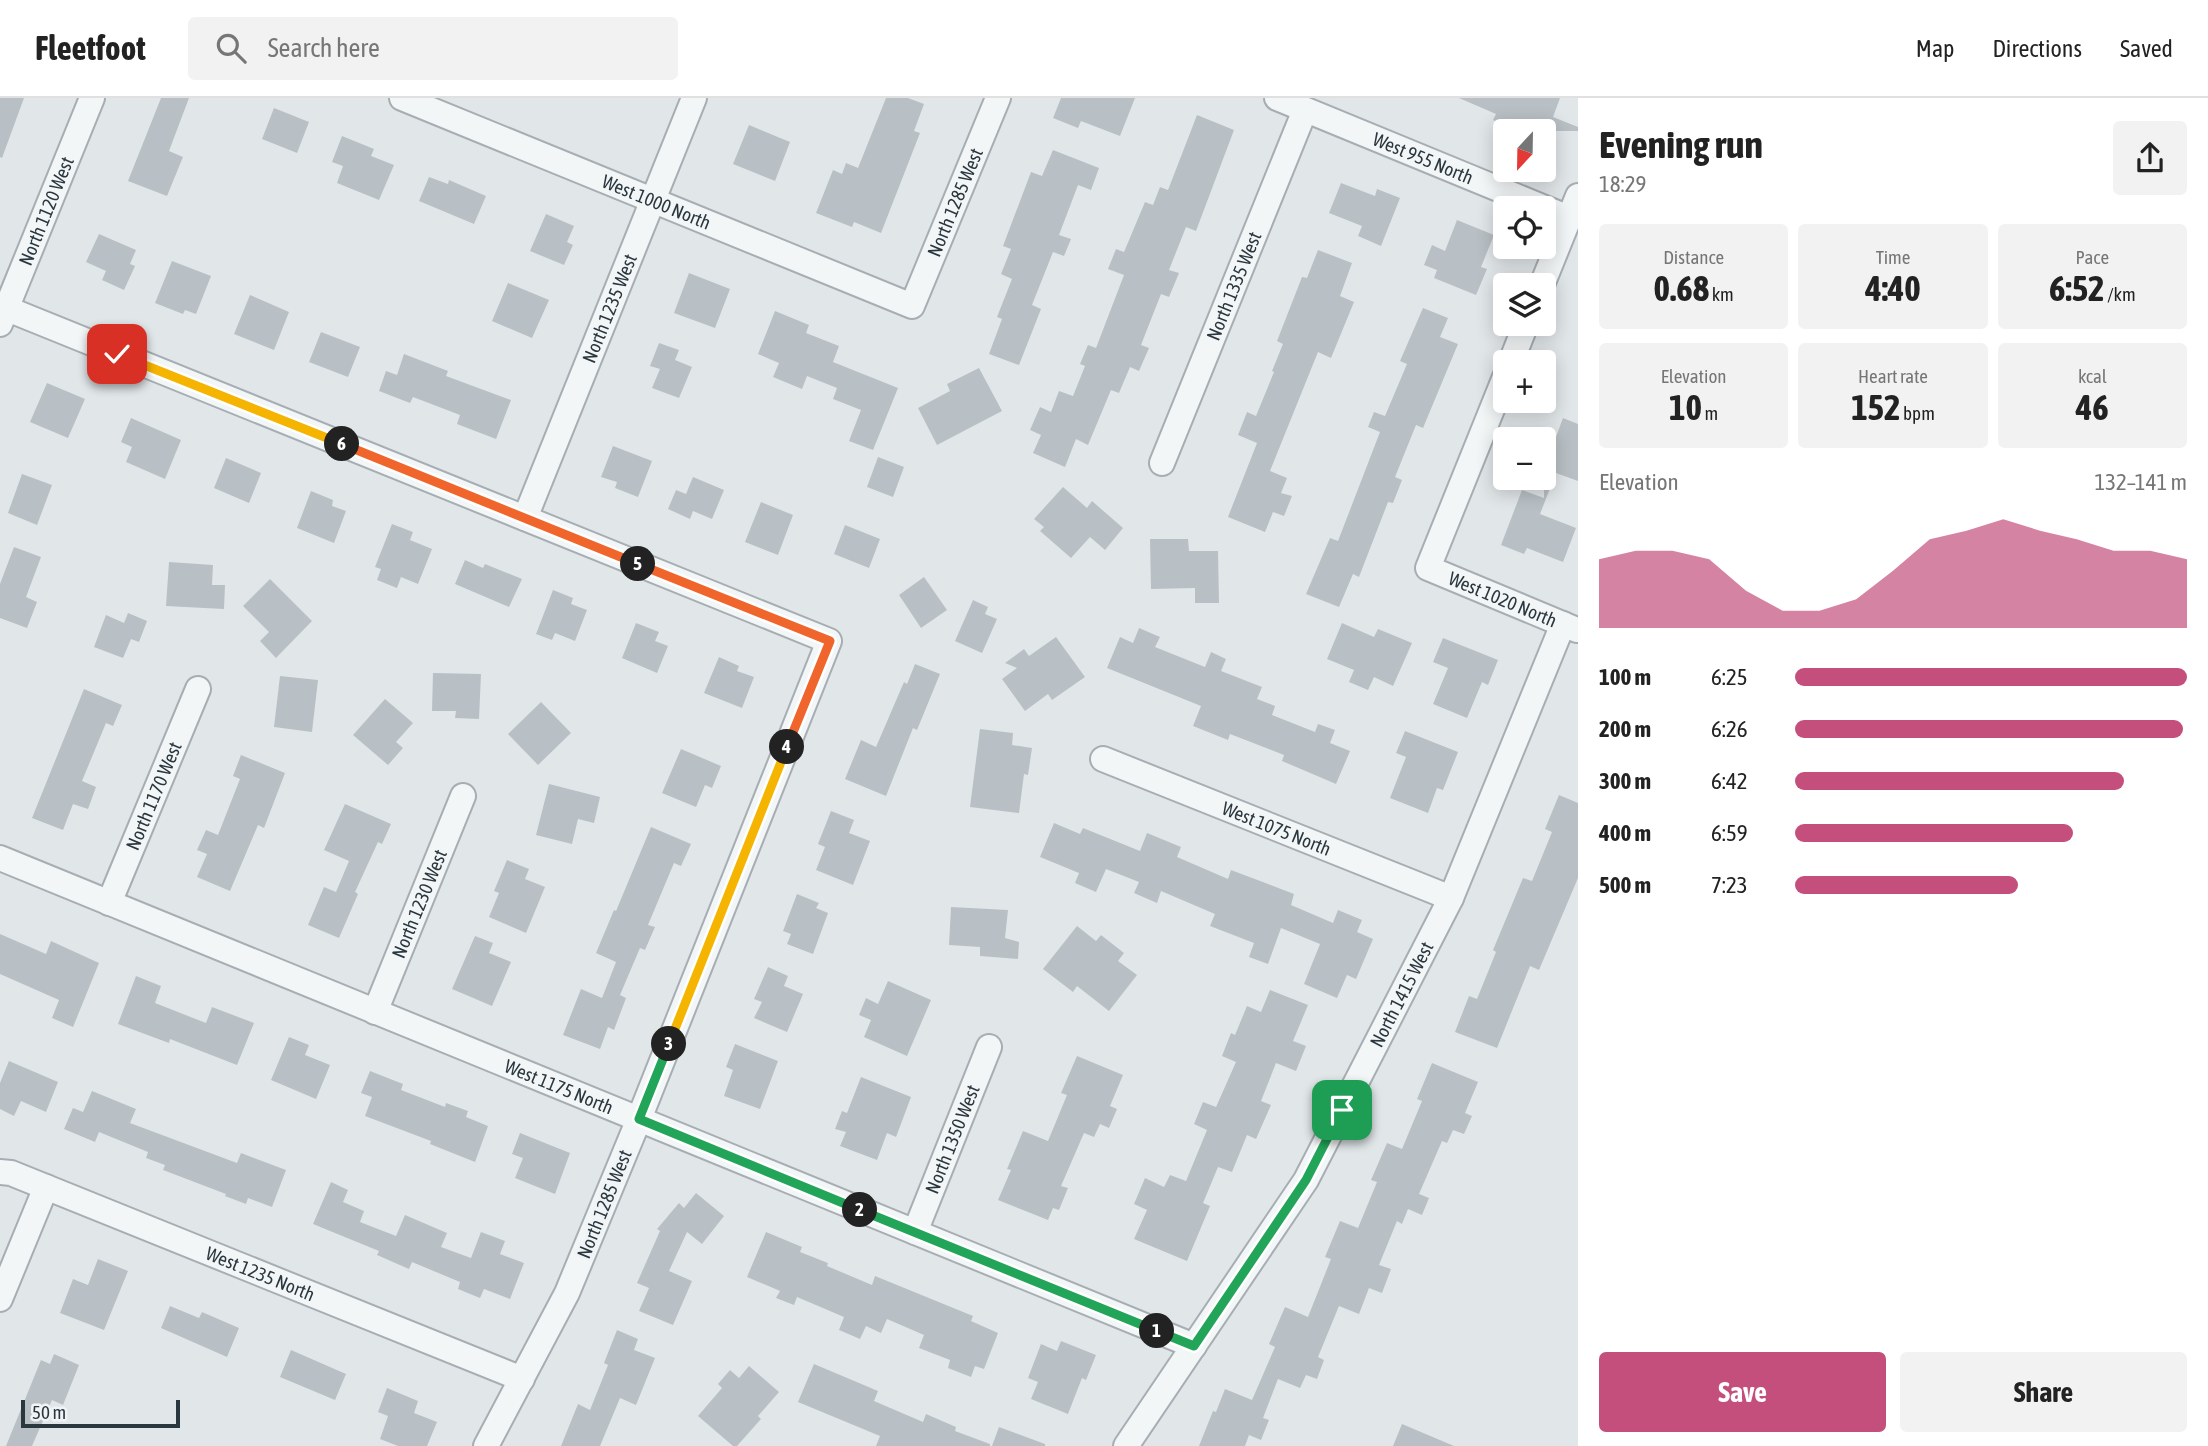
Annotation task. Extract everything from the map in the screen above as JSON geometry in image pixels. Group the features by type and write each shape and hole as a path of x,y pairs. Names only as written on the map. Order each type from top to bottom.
{"street":[{"name":"North 1120 West","path":"2,313 92,98"},
{"name":"West 1000 North","path":"402,98 912,306"},
{"name":"North 1235 West","path":"525,518 694,98"},
{"name":"North 1285 West","path":"912,306 998,98"},
{"name":"West 955 North","path":"1277,98 1574,207"},
{"name":"North 1335 West","path":"1162,463 1306,110"},
{"path":"1547,273 1574,207"},
{"path":"2,313 525,518"},
{"name":"West 1020 North","path":"1493,407 1428,568 1571,627"},
{"name":"North 1285 West","path":"486,1446 568,1293 830,641 525,518"},
{"name":"North 1415 West","path":"1126,1446 1306,1180 1451,898 1571,627"},
{"name":"North 1170 West","path":"109,903 198,689"},
{"name":"West 1075 North","path":"1103,759 1451,898"},
{"name":"North 1230 West","path":"376,1012 463,796"},
{"name":"West 1175 North","path":"0,858 1194,1346"},
{"name":"North 1350 West","path":"915,1232 989,1047"},
{"name":"West 1235 North","path":"0,1172 11,1173 522,1379"},
{"path":"0,1299 46,1187"}],"building":[{"path":"0,98 24,98 2,158 0,157"},
{"path":"161,98 189,98 169,151 183,157 167,196 128,181"},
{"path":"886,98 908,98 924,104 914,131 920,133 881,233 854,222 852,227 816,213 833,170 842,174 846,163 858,168"},
{"path":"1061,98 1135,98 1120,136 1081,121 1078,128 1053,118"},
{"path":"1459,98 1560,98 1553,117 1578,127 1578,131 1556,131 1556,119 1494,119 1496,114"},
{"path":"274,108 309,122 297,153 262,139"},
{"path":"1197,115 1234,130 1196,231 1186,227 1169,270 1179,273 1169,297 1161,294 1141,345 1149,348 1139,371 1130,367 1119,393 1111,390 1088,445 1076,439 1065,467 1033,453 1041,435 1030,430 1040,407 1051,412 1059,391 1073,396 1085,366 1080,364 1088,345 1096,348 1124,275 1108,269 1116,249 1124,252 1145,202 1153,205 1160,187 1168,190"},
{"path":"749,125 790,142 775,181 733,164"},
{"path":"342,136 374,149 371,156 394,165 379,200 337,183 343,166 332,162"},
{"path":"1053,150 1099,168 1091,190 1078,185 1059,235 1071,239 1064,256 1053,252 1032,305 1041,309 1019,365 989,354 1002,319 997,317 1012,279 1001,274 1011,249 1003,246 1031,172 1042,176"},
{"path":"429,177 448,184 449,180 486,196 474,224 419,201"},
{"path":"1341,183 1375,196 1377,189 1400,198 1381,246 1358,236 1362,226 1329,213"},
{"path":"546,214 574,226 567,242 573,245 564,265 530,251"},
{"path":"1457,220 1493,235 1481,267 1487,269 1476,295 1434,278 1437,270 1424,265 1432,245 1445,251"},
{"path":"99,234 136,250 130,264 135,266 124,290 102,280 106,271 86,262"},
{"path":"1318,250 1352,263 1340,296 1354,302 1331,358 1318,352 1270,471 1287,478 1281,493 1292,496 1284,516 1273,512 1265,532 1228,517 1257,443 1238,435 1247,412 1256,416 1283,344 1277,341 1302,277 1307,278"},
{"path":"172,261 211,276 196,314 185,310 183,314 155,303"},
{"path":"689,273 730,289 715,328 674,313"},
{"path":"508,283 549,300 532,338 492,321"},
{"path":"250,295 289,312 274,350 234,334"},
{"path":"1423,308 1448,318 1440,337 1458,344 1423,428 1416,425 1395,477 1402,480 1393,503 1388,502 1359,577 1353,574 1339,607 1306,594 1330,538 1338,541 1380,432 1368,427 1374,412 1385,416 1407,364 1400,361"},
{"path":"775,311 809,325 806,333 839,346 833,362 898,388 873,450 849,441 861,410 833,399 837,388 807,376 802,389 773,377 779,363 758,354"},
{"path":"321,332 360,347 348,377 309,362"},
{"path":"659,343 679,350 675,360 692,367 679,398 652,388 660,369 650,366"},
{"path":"404,354 448,371 446,376 511,400 496,439 457,424 460,415 413,397 410,403 379,391 386,371 397,375"},
{"path":"979,368 1002,411 937,445 918,408 950,391 947,384"},
{"path":"47,383 85,399 68,438 30,422"},
{"path":"131,418 181,440 165,479 126,462 132,447 121,442"},
{"path":"1563,418 1578,424 1578,481 1556,473 1556,437"},
{"path":"613,446 652,461 638,497 615,488 617,482 601,477"},
{"path":"878,457 904,467 893,497 867,487"},
{"path":"226,458 261,473 249,503 214,488"},
{"path":"22,474 52,485 37,525 8,513"},
{"path":"693,477 724,490 712,519 693,511 690,519 668,509 676,490 686,494"},
{"path":"1063,487 1087,508 1092,501 1123,528 1105,550 1090,537 1071,558 1040,531 1044,527 1034,519"},
{"path":"1522,490 1544,498 1544,490 1549,490 1540,514 1576,528 1563,562 1527,548 1524,554 1501,545"},
{"path":"311,491 333,500 332,506 346,511 334,543 297,528"},
{"path":"761,502 793,515 778,555 745,542"},
{"path":"392,524 413,532 410,540 432,549 418,584 401,577 397,588 377,580 381,569 375,567"},
{"path":"845,525 880,539 869,568 834,554"},
{"path":"1150,539 1188,539 1189,551 1218,551 1219,603 1195,603 1195,588 1151,589"},
{"path":"14,547 41,557 26,597 37,602 27,628 0,618 0,584"},
{"path":"465,560 483,568 485,564 522,579 509,607 455,584"},
{"path":"169,562 213,565 212,585 225,585 224,609 166,606"},
{"path":"924,577 947,610 921,628 899,595"},
{"path":"270,579 312,621 276,658 260,641 269,632 243,606"},
{"path":"553,590 573,598 571,604 587,610 575,641 555,633 552,640 536,634"},
{"path":"973,600 988,607 985,614 997,619 982,653 955,641"},
{"path":"128,613 147,621 139,642 131,639 123,658 94,647 106,615 124,623"},
{"path":"636,623 659,632 655,641 668,646 657,673 622,658"},
{"path":"1342,623 1374,637 1378,629 1412,643 1393,686 1374,677 1368,690 1349,682 1354,670 1327,659"},
{"path":"1139,628 1160,637 1155,647 1205,667 1211,652 1226,659 1221,671 1262,687 1257,699 1275,706 1272,715 1315,732 1318,724 1335,730 1330,743 1350,751 1336,784 1282,761 1284,755 1230,734 1228,740 1193,726 1201,706 1107,668 1120,637 1133,643"},
{"path":"1056,637 1085,677 1052,700 1048,694 1025,711 1002,679 1017,668 1005,663 1024,649 1029,656"},
{"path":"1443,638 1498,660 1488,685 1482,682 1467,718 1433,704 1448,668 1433,662"},
{"path":"719,657 739,666 737,671 754,677 742,708 704,693"},
{"path":"915,664 940,674 917,730 913,728 886,796 845,779 861,740 876,747 904,682 907,684"},
{"path":"433,673 481,674 479,719 455,718 456,711 432,711"},
{"path":"280,676 318,680 312,732 274,727"},
{"path":"84,689 122,705 113,726 106,723 82,781 96,787 88,809 73,804 63,830 32,818"},
{"path":"385,699 413,723 396,742 403,748 388,765 353,735"},
{"path":"541,702 571,733 538,765 508,734"},
{"path":"980,729 1013,733 1012,745 1032,748 1028,775 1024,774 1019,813 970,807"},
{"path":"1405,731 1458,752 1443,790 1437,788 1428,813 1390,798 1406,757 1396,753"},
{"path":"681,749 721,766 712,788 705,785 696,807 662,793"},
{"path":"241,755 285,773 264,828 258,825 230,891 197,877 207,854 197,850 206,830 218,835 240,779 233,776"},
{"path":"549,784 600,797 594,823 578,819 572,844 536,835"},
{"path":"1559,795 1578,803 1578,878 1539,970 1530,966 1497,1048 1455,1032 1469,996 1477,999 1496,952 1493,950 1523,878 1532,881 1552,832 1545,829"},
{"path":"345,804 391,824 382,844 378,842 355,892 358,894 339,938 308,925 324,887 336,892 349,861 324,850"},
{"path":"831,811 854,820 849,833 870,841 853,885 816,870 825,847 818,844"},
{"path":"1054,823 1080,834 1083,828 1140,851 1147,833 1181,847 1177,857 1228,879 1231,870 1294,894 1291,905 1333,923 1338,910 1362,920 1357,932 1373,939 1356,979 1347,975 1337,998 1304,984 1320,944 1281,928 1268,964 1249,957 1254,943 1210,926 1215,914 1161,891 1157,903 1134,893 1139,882 1106,869 1096,892 1075,883 1079,873 1040,857"},
{"path":"651,827 691,844 681,866 674,863 648,925 655,927 645,950 640,948 620,995 626,998 614,1030 608,1027 600,1049 563,1035 581,989 602,998 616,962 596,953"},
{"path":"507,860 529,869 525,879 545,887 526,933 489,917 499,893 494,891"},
{"path":"797,894 819,903 816,908 828,913 813,954 787,944 791,934 783,931"},
{"path":"951,907 1008,910 1005,938 1019,942 1018,959 980,956 980,947 949,945"},
{"path":"1077,926 1096,941 1101,935 1124,953 1118,961 1137,975 1109,1011 1077,986 1073,992 1043,969"},
{"path":"0,934 46,954 51,941 99,963 73,1027 52,1018 59,1000 0,974"},
{"path":"475,936 493,943 489,953 511,962 492,1006 452,989"},
{"path":"768,967 788,976 784,986 803,994 787,1032 754,1018 762,1002 754,999"},
{"path":"136,976 161,986 155,1003 206,1023 212,1007 254,1023 237,1065 170,1039 169,1043 118,1024"},
{"path":"888,981 931,1000 907,1056 864,1037 871,1020 859,1015 866,998 878,1004"},
{"path":"1270,990 1308,1005 1293,1041 1306,1046 1296,1071 1276,1063 1261,1101 1271,1105 1256,1139 1247,1135 1232,1172 1218,1167 1203,1203 1210,1206 1187,1261 1134,1239 1147,1210 1134,1204 1145,1178 1164,1187 1170,1175 1186,1181 1207,1130 1194,1124 1203,1102 1216,1107 1236,1062 1222,1056 1231,1033 1235,1035 1247,1006 1261,1012"},
{"path":"289,1037 309,1045 305,1055 330,1065 316,1099 271,1080"},
{"path":"735,1044 778,1061 760,1109 724,1096 733,1070 726,1067"},
{"path":"1077,1056 1123,1075 1110,1106 1117,1109 1109,1128 1100,1124 1094,1137 1084,1133 1061,1186 1068,1188 1059,1210 1053,1208 1048,1220 998,1200 1023,1131 1048,1141 1067,1095 1061,1093"},
{"path":"9,1061 58,1082 46,1112 21,1101 14,1116 0,1109 0,1083"},
{"path":"1432,1063 1478,1082 1465,1113 1472,1116 1464,1134 1453,1130 1447,1143 1442,1141 1419,1194 1429,1198 1422,1215 1408,1209 1402,1224 1397,1221 1379,1265 1391,1269 1382,1293 1369,1288 1359,1314 1339,1306 1318,1357 1324,1360 1317,1379 1306,1375 1300,1388 1278,1379 1263,1418 1269,1420 1261,1440 1249,1435 1245,1446 1199,1446 1225,1389 1252,1400 1275,1347 1269,1344 1285,1307 1308,1317 1331,1259 1325,1257 1340,1221 1358,1228 1377,1182 1371,1180 1387,1143 1402,1149 1422,1101 1417,1099"},
{"path":"370,1071 403,1084 401,1090 445,1107 446,1103 468,1111 466,1117 488,1126 475,1162 430,1144 431,1141 365,1116 372,1097 361,1093"},
{"path":"861,1077 911,1097 896,1137 887,1133 877,1160 840,1146 846,1132 835,1129 842,1111 847,1113"},
{"path":"92,1091 136,1109 130,1123 237,1163 241,1153 286,1170 272,1207 248,1198 246,1204 163,1170 165,1165 146,1158 148,1152 99,1132 95,1142 64,1129 73,1108 83,1112"},
{"path":"520,1133 570,1153 555,1194 515,1178 523,1158 512,1154"},
{"path":"331,1182 348,1190 343,1202 364,1211 360,1222 396,1236 405,1215 447,1233 441,1247 471,1258 481,1232 505,1241 500,1254 524,1263 510,1299 484,1289 480,1298 458,1289 460,1282 412,1262 409,1269 377,1255 379,1251 313,1224"},
{"path":"696,1193 724,1216 702,1244 687,1232 669,1271 692,1281 673,1325 639,1311 649,1288 637,1283 660,1231 657,1229 679,1203 684,1208"},
{"path":"766,1232 802,1247 800,1252 828,1263 827,1266 872,1285 875,1276 973,1316 971,1321 998,1333 984,1369 975,1366 971,1377 948,1368 950,1360 919,1348 924,1335 887,1319 881,1333 866,1326 860,1339 839,1330 844,1317 797,1297 794,1305 776,1298 780,1291 747,1277"},
{"path":"98,1259 128,1271 104,1330 60,1313 73,1279 88,1285"},
{"path":"170,1306 199,1318 202,1312 239,1328 227,1357 161,1328"},
{"path":"617,1330 638,1339 634,1350 655,1358 636,1405 620,1398 600,1446 561,1446 578,1404 590,1410 608,1365 604,1363"},
{"path":"1061,1341 1096,1355 1086,1380 1082,1378 1068,1414 1031,1399 1038,1382 1028,1378 1041,1344 1057,1351"},
{"path":"291,1350 346,1374 335,1400 280,1377"},
{"path":"54,1354 79,1365 63,1405 52,1400 32,1446 6,1446 41,1360 50,1364"},
{"path":"814,1364 878,1391 874,1401 923,1422 926,1414 956,1427 955,1431 990,1446 876,1446 880,1436 798,1402"},
{"path":"749,1366 779,1392 758,1416 761,1419 737,1446 733,1446 698,1416 722,1388 718,1384 730,1370 739,1378"},
{"path":"387,1388 418,1401 414,1413 437,1422 427,1446 398,1446 380,1439 388,1416 378,1412"},
{"path":"1402,1424 1454,1446 1393,1446"},
{"path":"999,1427 1045,1444 1045,1446 992,1446"}],"route":[{"path":"117,354 830,641 639,1119 1194,1346 1306,1180 1342,1110"}]}
